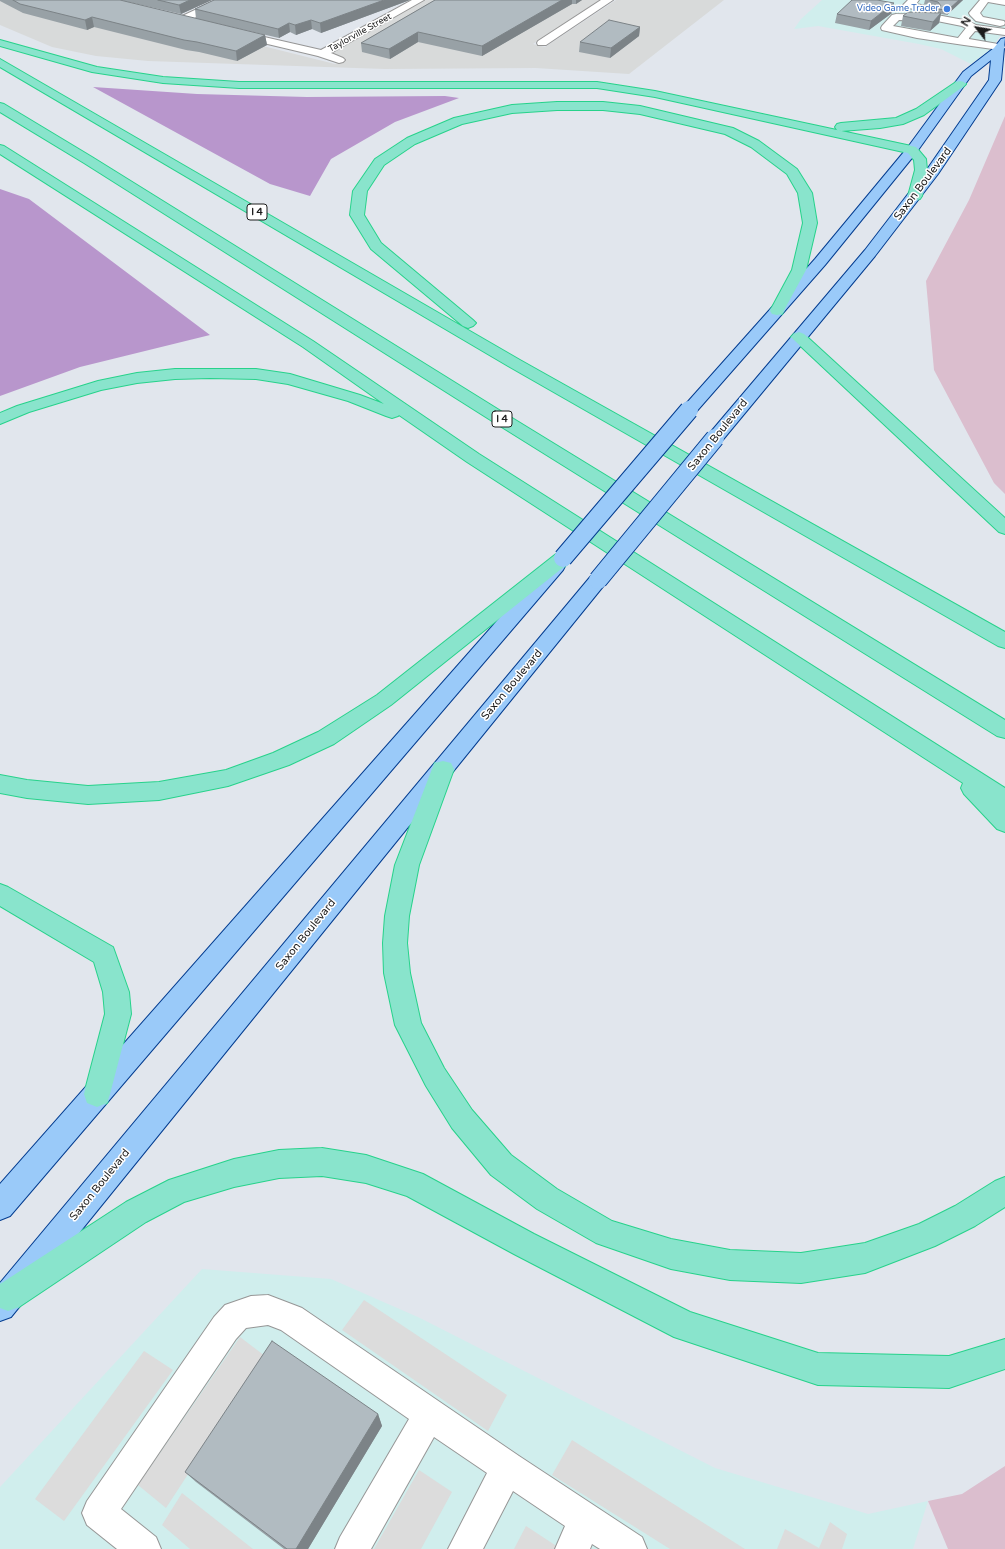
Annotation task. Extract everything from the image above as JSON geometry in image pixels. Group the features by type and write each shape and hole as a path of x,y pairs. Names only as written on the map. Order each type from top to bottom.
{"highway":[{"path":"0,43 96,70 162,80 239,85 597,85 655,94 912,150 920,159 921,170 915,196"},
{"name":"I 4","path":"0,62 514,363 1005,641"},
{"path":"795,124 827,127 850,127 899,121 920,112 960,84"},
{"name":"I 4","path":"0,106 498,417 1005,730"},
{"path":"514,363 376,246 357,215 360,191 379,162 411,141 458,121 512,109 557,106 603,106 640,110 687,120 729,132 755,144 792,172 805,193 810,223 799,270 777,311"},
{"path":"0,149 308,344 473,458 1005,799"},
{"path":"799,337 1005,528"},
{"path":"0,419 22,409 58,397 98,386 137,378 175,374 256,374 290,379 387,410 473,458"},
{"path":"0,784 27,789 88,795 160,791 228,778 281,759 326,738 384,700 563,558"},
{"path":"927,750 966,782 1005,823"},
{"path":"443,769 407,865 397,916 395,943 397,973 408,1025 435,1076 462,1119 501,1165 546,1200 606,1232 671,1254 730,1264 801,1268 865,1258 925,1236 965,1216 1005,1191"},
{"path":"0,894 104,955 116,992 118,1014 97,1094"},
{"path":"4,1301 136,1212 179,1190 234,1173 279,1164 322,1162 366,1169 413,1184 524,1244 684,1326 818,1369 949,1372 1005,1354"}],"main road":[{"path":"0,1206 563,558 690,409 777,311 912,150 967,74 1001,46"},
{"name":"Saxon Boulevard","path":"4,1301 598,580 870,253 945,156 995,80 1001,46"}],"street":[{"path":"196,24 178,19 224,0"},
{"name":"Taylorville Street","path":"322,54 419,0"},
{"path":"542,43 608,0"},
{"path":"914,0 908,5 1005,24"},
{"path":"980,19 974,13 985,0"},
{"path":"991,0 1005,2"},
{"path":"1001,46 917,35 886,28 896,17 936,18 965,23 973,28 1005,32"},
{"path":"964,42 963,37 973,28"},
{"path":"226,31 322,54 339,60"},
{"path":"144,1549 98,1513 225,1328 236,1316 251,1311 268,1310 291,1319 507,1468 630,1549"},
{"path":"352,1549 429,1415"},
{"path":"465,1549 507,1468"},
{"path":"572,1549 586,1520"}],"shaded area":[{"path":"0,0 167,22 335,64 343,60 318,53 419,0 600,0 533,44 545,47 616,0 724,0 629,74 536,68 385,69 148,61 96,56 52,47 0,25"},
{"path":"822,0 1005,0 1005,29 991,49 971,64 941,49 919,44 818,26 794,29 801,19"},
{"path":"93,87 197,94 307,97 445,96 459,98 395,122 331,159 310,196 270,184"},
{"path":"1005,116 1005,494 994,483 934,370 926,281 969,200"},
{"path":"0,189 29,199 210,335 80,367 0,396"},
{"path":"202,1269 331,1279 420,1318 715,1468 868,1514 928,1501 913,1549 0,1549 0,1487"},
{"path":"364,1300 507,1395 488,1431 342,1330"},
{"path":"240,1337 265,1356 166,1508 138,1485"},
{"path":"144,1351 173,1370 64,1521 35,1499"},
{"path":"572,1440 745,1549 670,1549 552,1475"},
{"path":"1005,1466 1005,1549 948,1549 928,1501 962,1494"},
{"path":"419,1470 452,1492 421,1549 374,1549"},
{"path":"182,1493 253,1549 190,1549 162,1525"},
{"path":"830,1522 847,1534 842,1549 777,1549 785,1529 819,1548"},
{"path":"526,1526 558,1547 557,1549 514,1549"}],"building":[{"path":"13,0 120,0 265,35 236,51 184,40 92,17 85,20 20,4"},
{"path":"158,0 190,0 179,5"},
{"path":"214,0 384,0 320,23 311,20 295,25 289,23 278,29 195,9"},
{"path":"435,0 562,0 482,46 418,32 389,49 361,43"},
{"path":"852,0 877,0 894,3 871,21 837,14"},
{"path":"930,0 959,0 948,10 936,9 941,6 938,2"},
{"path":"908,12 941,13 933,22 903,16"},
{"path":"609,20 640,27 611,48 580,42"},
{"path":"272,1341 378,1414 296,1549 287,1549 185,1472"}],"place":[{"name":"Video Game Trader","path":"947,9"}]}
